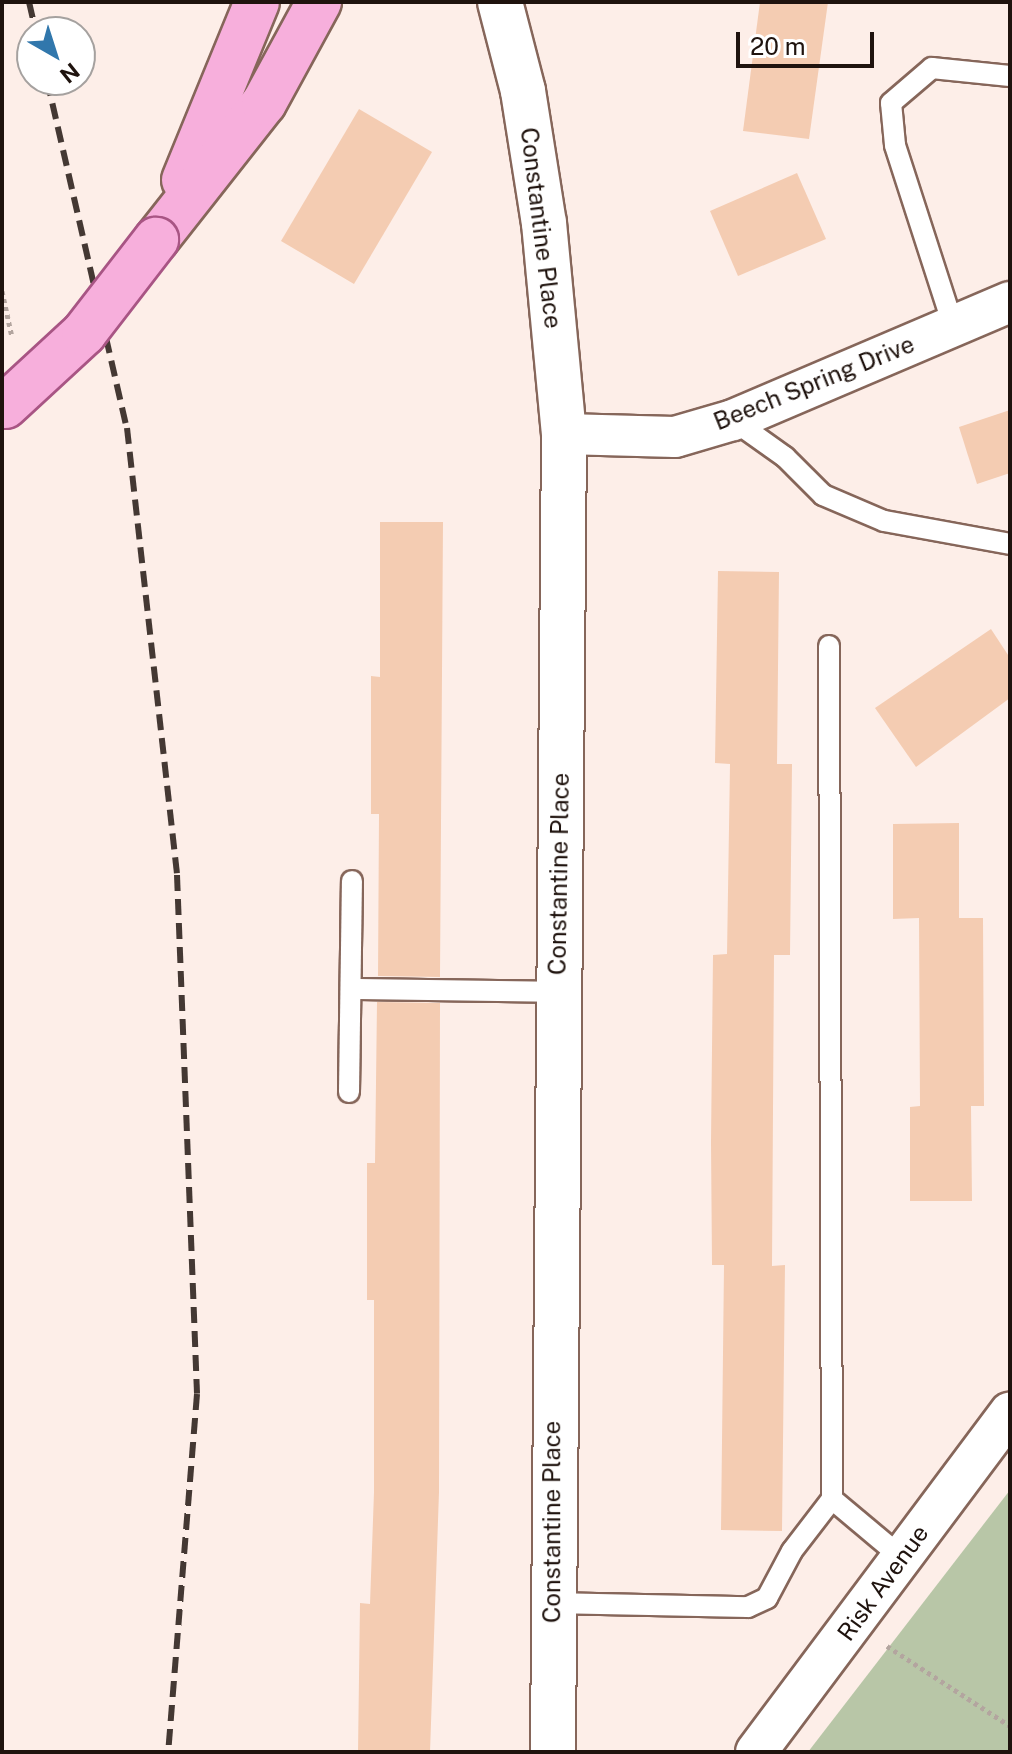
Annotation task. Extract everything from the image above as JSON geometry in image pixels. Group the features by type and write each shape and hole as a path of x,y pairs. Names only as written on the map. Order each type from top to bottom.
{"main road":[{"path":"156,240 257,2"},
{"path":"4,407 84,333 264,103 319,2"}],"street":[{"name":"Constantine Place","path":"500,2 523,91 544,223 564,434 551,1603 553,1752"},
{"name":"Beech Spring Drive","path":"564,434 675,437 733,420 1010,302"},
{"name":"Risk Avenue","path":"756,1752 1010,1413"}],"lane":[{"path":"953,325 895,145 891,103 932,68 1010,76"},
{"path":"733,420 785,457 823,495 884,521 1010,544"},
{"path":"551,1603 748,1607 767,1598 792,1551 832,1499 829,646"},
{"path":"349,1092 352,881"},
{"path":"351,989 558,992"},
{"path":"832,1499 901,1557"}],"path":[{"path":"855,1623 1010,1726"}],"green space":[{"path":"1010,1490 1010,1752 808,1752"}],"building":[{"path":"760,2 828,2 809,139 743,131"},
{"path":"359,109 432,152 354,284 281,241"},
{"path":"797,173 826,239 738,276 710,211"},
{"path":"1010,410 1010,473 977,484 959,427"},
{"path":"380,522 443,522 440,977 378,976 379,814 371,814 371,676 380,677"},
{"path":"718,571 779,572 777,764 792,764 790,955 774,955 772,1266 785,1265 782,1531 721,1530 724,1265 712,1265 713,955 727,954 730,764 715,763"},
{"path":"991,629 1010,658 1010,698 916,767 875,708"},
{"path":"959,823 959,918 983,918 984,1106 971,1106 972,1201 910,1201 910,1107 920,1106 919,918 893,919 893,824"},
{"path":"377,1002 440,1003 439,1492 430,1752 358,1752 360,1603 370,1604 374,1492 374,1300 367,1300 367,1163 375,1163"}],"railway":[{"path":"29,2 32,16"},
{"path":"51,96 127,428 177,875 197,1394 168,1752"}]}
